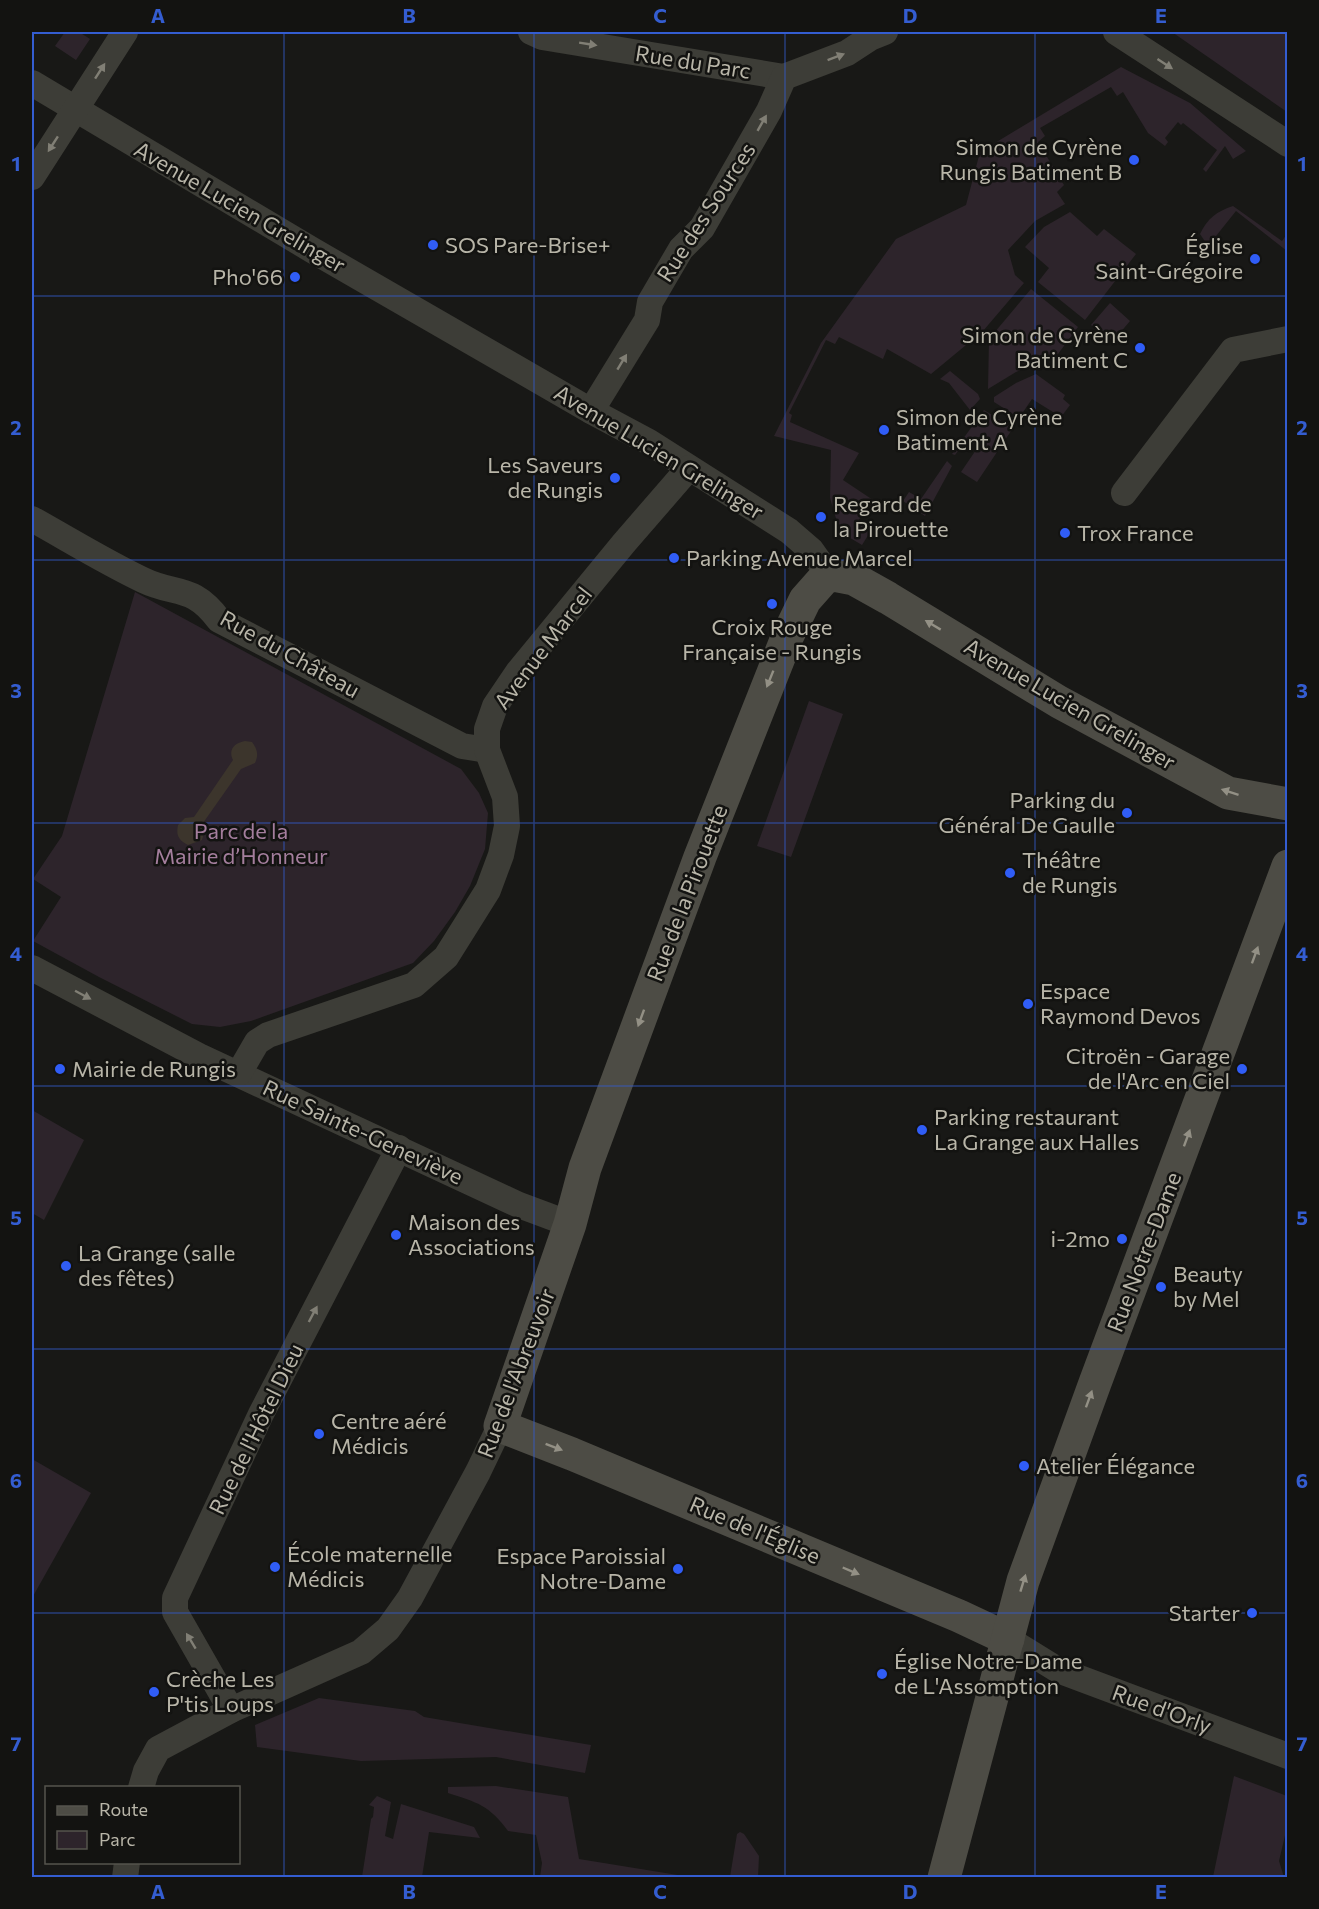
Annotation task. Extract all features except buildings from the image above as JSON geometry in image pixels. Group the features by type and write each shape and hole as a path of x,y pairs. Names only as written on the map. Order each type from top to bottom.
{"street":[{"path":"32,177 125,32"},
{"name":"Rue du Parc","path":"531,32 542,37 784,77"},
{"path":"784,77 847,53 870,38 885,32"},
{"path":"1116,32 1287,144"},
{"name":"Rue des Sources","path":"591,411 647,320 650,302 681,249 702,228 769,111 784,77"},
{"name":"Avenue Lucien Grelinger","path":"32,83 74,110 591,411 649,442 789,531 811,550 828,574 854,579 1059,702 1228,794 1287,804"},
{"path":"1124,493 1233,350 1287,339"},
{"name":"Avenue Marcel","path":"240,1073 257,1042 268,1035 414,985 446,957 488,890 507,826 505,797 487,750 486,729 495,706 519,672 689,468"},
{"name":"Rue du Château","path":"32,519 145,581 190,593 209,606 219,620 462,746 487,750"},
{"name":"Rue de la Pirouette","path":"570,1224 585,1168 743,747 805,600 828,574"},
{"name":"Rue Notre-Dame","path":"944,1878 1023,1581 1287,866"},
{"name":"Rue Sainte-Geneviève","path":"32,968 154,1032 240,1073 519,1205 570,1224"},
{"name":"Rue de l'Hôtel Dieu","path":"231,1710 175,1612 175,1598 261,1414 399,1148"},
{"name":"Rue de l'Abreuvoir","path":"142,1786 146,1771 158,1749 231,1710 361,1652 388,1629 410,1598 478,1472 500,1426 570,1224"},
{"name":"Rue de l'Église","path":"500,1426 583,1458 959,1616 1008,1639"},
{"name":"Rue d'Orly","path":"1008,1639 1058,1670 1287,1756"}],"green space":[{"path":"65,32 79,32 90,39 76,60 55,46"},
{"path":"1172,32 1287,32 1287,112"},
{"path":"1121,67 1190,103 1246,151 1233,159 1225,146 1206,172 1203,169 1217,150 1183,123 1181,125 1178,122 1165,138 1168,142 1165,146 1148,133 1123,92 1117,96 1111,87 1040,128 1045,136 1038,142 1064,185 1057,192 1065,204 1035,221 1008,250 1015,275 1024,283 983,331 931,374 887,349 883,359 839,337 835,344 826,340 789,413 792,415 790,422 859,453 843,480 882,506 879,509 865,507 859,520 872,529 862,545 840,532 830,498 831,450 774,436 821,343 896,239 966,205 980,152"},
{"path":"1233,206 1282,241 1287,234 1287,251 1236,211 1208,246 1200,234 1206,224 1222,210"},
{"path":"1070,212 1097,236 1104,229 1136,254 1085,320 1038,282 1049,268 1025,247 1044,227"},
{"path":"1031,289 1078,327 1058,354 1016,372 988,389 989,339"},
{"path":"1110,303 1130,321 1119,334 1122,337 1117,344 1091,325"},
{"path":"950,371 978,394 980,399 970,410 949,383 940,379"},
{"path":"1036,374 1065,395 1063,399 1070,405 1061,417 1032,399 1019,418 994,402 994,397"},
{"path":"984,410 1013,428 977,482 961,472 978,447 967,439 955,455 952,454"},
{"path":"947,461 952,466 925,516 903,501 909,492 921,499"},
{"name":"Parc de la Mairie d’Honneur","path":"135,592 461,769 479,793 488,813 485,849 470,886 455,912 434,941 413,963 251,1021 220,1027 192,1024 33,941 61,897 33,879 62,836"},
{"path":"809,701 843,714 791,857 757,846"},
{"path":"32,1110 84,1140 44,1220 32,1213"},
{"path":"32,1459 91,1493 32,1598"},
{"path":"319,1698 415,1711 424,1717 591,1745 585,1773 496,1757 361,1761 257,1747 255,1725"},
{"path":"1234,1776 1287,1796 1287,1827 1279,1861 1284,1877 1213,1877"},
{"path":"496,1786 568,1797 579,1859 690,1877 540,1877 542,1863 536,1835 508,1831 489,1810 448,1793 448,1787"},
{"path":"377,1796 391,1802 385,1836 393,1839 401,1804 474,1827 480,1838 429,1832 422,1877 362,1877 374,1807 369,1805"},
{"path":"740,1832 744,1834 759,1856 758,1877 730,1877 737,1834"}],"shaded area":[{"path":"245,741 252,742 255,747 257,754 255,763 241,769 203,823 205,830 202,840 188,845 178,837 178,825 185,818 194,817 233,760 231,753 233,748"}],"place":[{"name":"Simon de Cyrène Rungis Batiment B","path":"1134,160"},
{"name":"SOS Pare-Brise+","path":"433,245"},
{"name":"Église Saint-Grégoire","path":"1255,259"},
{"name":"Pho'66","path":"295,277"},
{"name":"Simon de Cyrène Batiment C","path":"1140,348"},
{"name":"Simon de Cyrène Batiment A","path":"884,430"},
{"name":"Les Saveurs de Rungis","path":"615,478"},
{"name":"Regard de la Pirouette","path":"821,517"},
{"name":"Trox France","path":"1065,533"},
{"name":"Parking Avenue Marcel","path":"674,558"},
{"name":"Croix Rouge Française - Rungis","path":"772,604"},
{"name":"Parking du Général De Gaulle","path":"1127,813"},
{"name":"Théâtre de Rungis","path":"1010,873"},
{"name":"Espace Raymond Devos","path":"1028,1004"},
{"name":"Mairie de Rungis","path":"60,1069"},
{"name":"Citroën - Garage de l'Arc en Ciel","path":"1242,1069"},
{"name":"Parking restaurant La Grange aux Halles","path":"922,1130"},
{"name":"Maison des Associations","path":"396,1235"},
{"name":"i-2mo","path":"1122,1239"},
{"name":"La Grange (salle des fêtes)","path":"66,1266"},
{"name":"Beauty by Mel","path":"1161,1287"},
{"name":"Centre aéré Médicis","path":"319,1434"},
{"name":"Atelier Élégance","path":"1024,1466"},
{"name":"École maternelle Médicis","path":"275,1567"},
{"name":"Espace Paroissial Notre-Dame","path":"678,1569"},
{"name":"Starter","path":"1252,1613"},
{"name":"Église Notre-Dame de L'Assomption","path":"882,1674"},
{"name":"Crèche Les P'tis Loups","path":"154,1692"}]}
